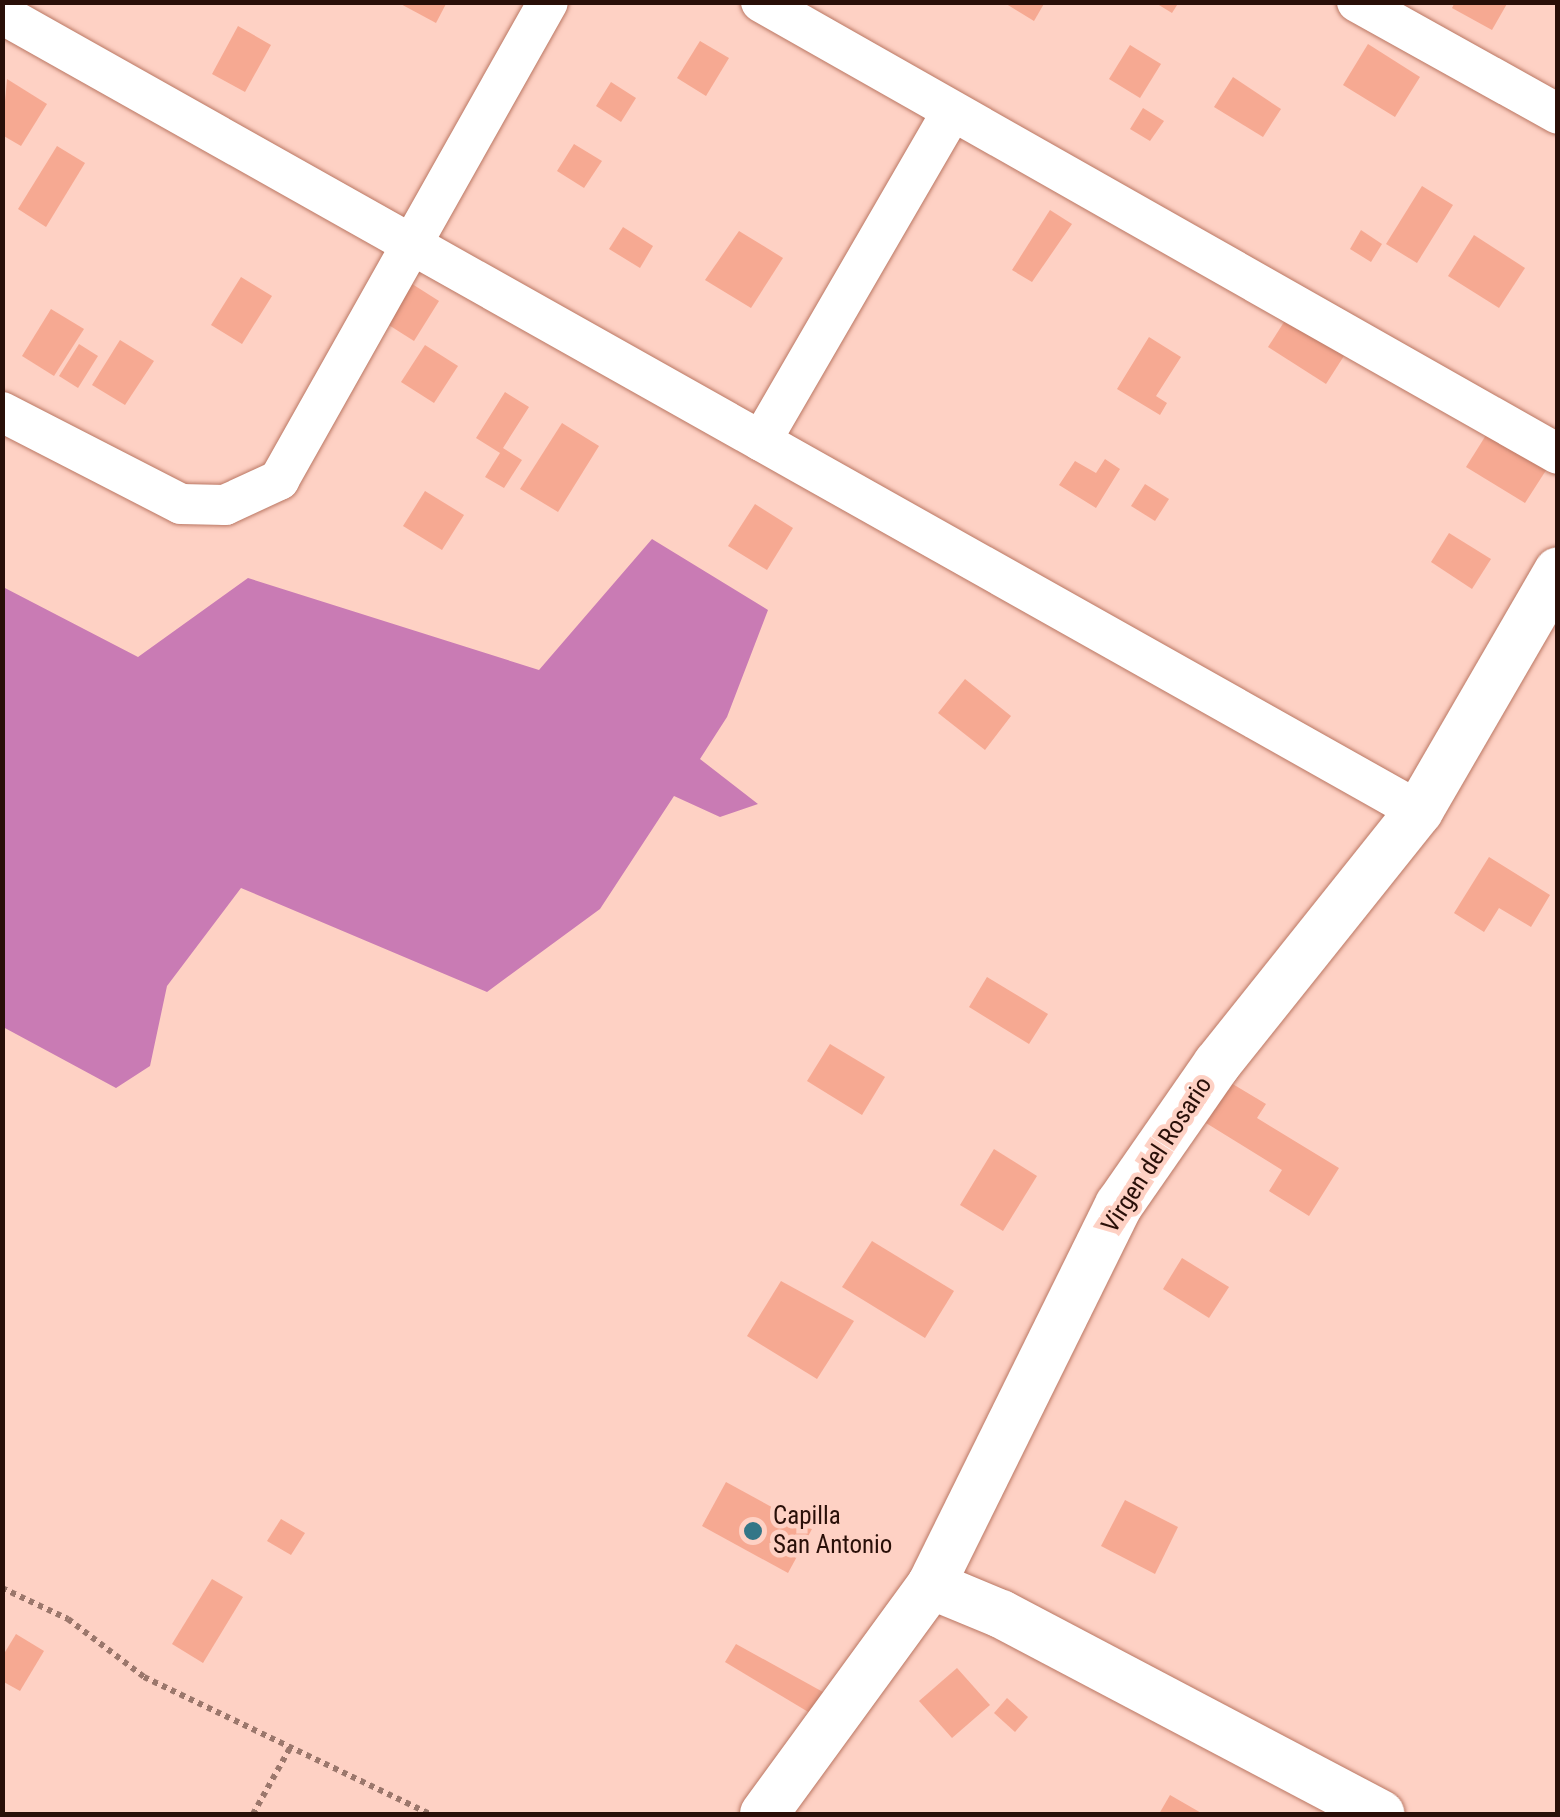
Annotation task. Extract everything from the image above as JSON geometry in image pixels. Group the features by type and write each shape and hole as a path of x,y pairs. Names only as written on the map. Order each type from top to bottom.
{"street":[{"path":"2,412 181,504 226,505 278,480 548,2"},
{"path":"760,2 1558,454"},
{"path":"1357,2 1558,114"},
{"path":"2,14 1419,810"},
{"path":"762,441 952,111"},
{"name":"Virgen del Rosario","path":"764,1814 931,1585 1119,1205 1217,1064 1419,810 1558,571"},
{"path":"931,1585 1001,1614 1381,1814"}],"path":[{"path":"2,1588 68,1619 144,1677 430,1814"},
{"path":"253,1814 291,1746"}],"shaded area":[{"path":"652,539 768,610 727,717 700,759 758,804 720,817 674,796 600,909 487,992 241,888 167,986 150,1066 116,1088 3,1027 3,587 138,657 248,578 539,670"}],"building":[{"path":"397,2 447,2 436,23"},
{"path":"1003,2 1045,2 1034,21"},
{"path":"1154,2 1179,2 1172,13"},
{"path":"1455,2 1508,2 1492,30 1452,8"},
{"path":"238,26 271,45 245,92 212,74"},
{"path":"700,41 729,58 706,96 677,78"},
{"path":"1368,44 1420,77 1395,117 1343,85"},
{"path":"1130,45 1161,64 1140,98 1109,79"},
{"path":"1233,77 1281,109 1263,137 1214,107"},
{"path":"7,79 47,104 21,146 2,135"},
{"path":"611,82 636,98 621,122 596,106"},
{"path":"1143,108 1164,121 1150,141 1130,129"},
{"path":"574,144 602,161 584,188 557,171"},
{"path":"57,146 85,163 46,227 18,209"},
{"path":"1422,186 1453,205 1417,263 1386,244"},
{"path":"1050,210 1072,224 1032,282 1012,270"},
{"path":"623,227 653,246 640,268 609,249"},
{"path":"1361,230 1382,244 1371,262 1350,249"},
{"path":"739,231 783,258 751,308 705,280"},
{"path":"1474,235 1525,268 1499,308 1448,276"},
{"path":"241,277 272,296 242,344 211,325"},
{"path":"409,282 439,301 414,341 384,322"},
{"path":"1293,308 1351,345 1326,384 1268,347"},
{"path":"51,309 84,329 54,376 22,356"},
{"path":"1149,337 1181,357 1156,396 1167,403 1160,415 1117,389"},
{"path":"120,340 154,361 125,405 92,385"},
{"path":"79,344 98,356 78,388 59,376"},
{"path":"425,345 458,366 434,403 401,382"},
{"path":"505,392 529,407 503,448 522,460 504,488 485,477 500,453 476,438"},
{"path":"562,423 599,446 558,512 520,489"},
{"path":"1493,424 1552,461 1525,503 1466,467"},
{"path":"1105,459 1120,469 1096,508 1059,485 1075,461 1096,473"},
{"path":"1145,484 1169,499 1155,521 1131,506"},
{"path":"425,491 464,515 442,550 403,526"},
{"path":"755,504 793,528 767,570 728,546"},
{"path":"1449,533 1491,559 1472,589 1431,562"},
{"path":"965,679 1011,716 985,750 938,713"},
{"path":"1489,857 1550,895 1531,927 1499,908 1484,932 1454,913"},
{"path":"987,977 1048,1014 1029,1044 969,1007"},
{"path":"830,1044 885,1077 862,1115 807,1081"},
{"path":"1231,1083 1266,1104 1257,1118 1339,1168 1309,1216 1269,1191 1282,1170 1206,1123"},
{"path":"994,1149 1037,1176 1003,1231 960,1205"},
{"path":"872,1241 954,1291 925,1338 842,1287"},
{"path":"1182,1258 1229,1287 1209,1318 1163,1289"},
{"path":"781,1281 854,1321 817,1379 747,1336"},
{"path":"726,1482 812,1529 788,1573 702,1526"},
{"path":"1125,1500 1178,1527 1155,1574 1101,1546"},
{"path":"281,1519 305,1533 291,1555 267,1541"},
{"path":"212,1579 243,1597 203,1663 172,1644"},
{"path":"16,1634 44,1651 20,1691 2,1681 2,1657"},
{"path":"736,1644 823,1692 810,1713 725,1662"},
{"path":"957,1668 990,1705 952,1738 919,1701"},
{"path":"1007,1698 1028,1717 1015,1732 994,1713"},
{"path":"1170,1795 1203,1814 1159,1814"}],"place":[{"name":"Capilla San Antonio","path":"753,1531"}]}
